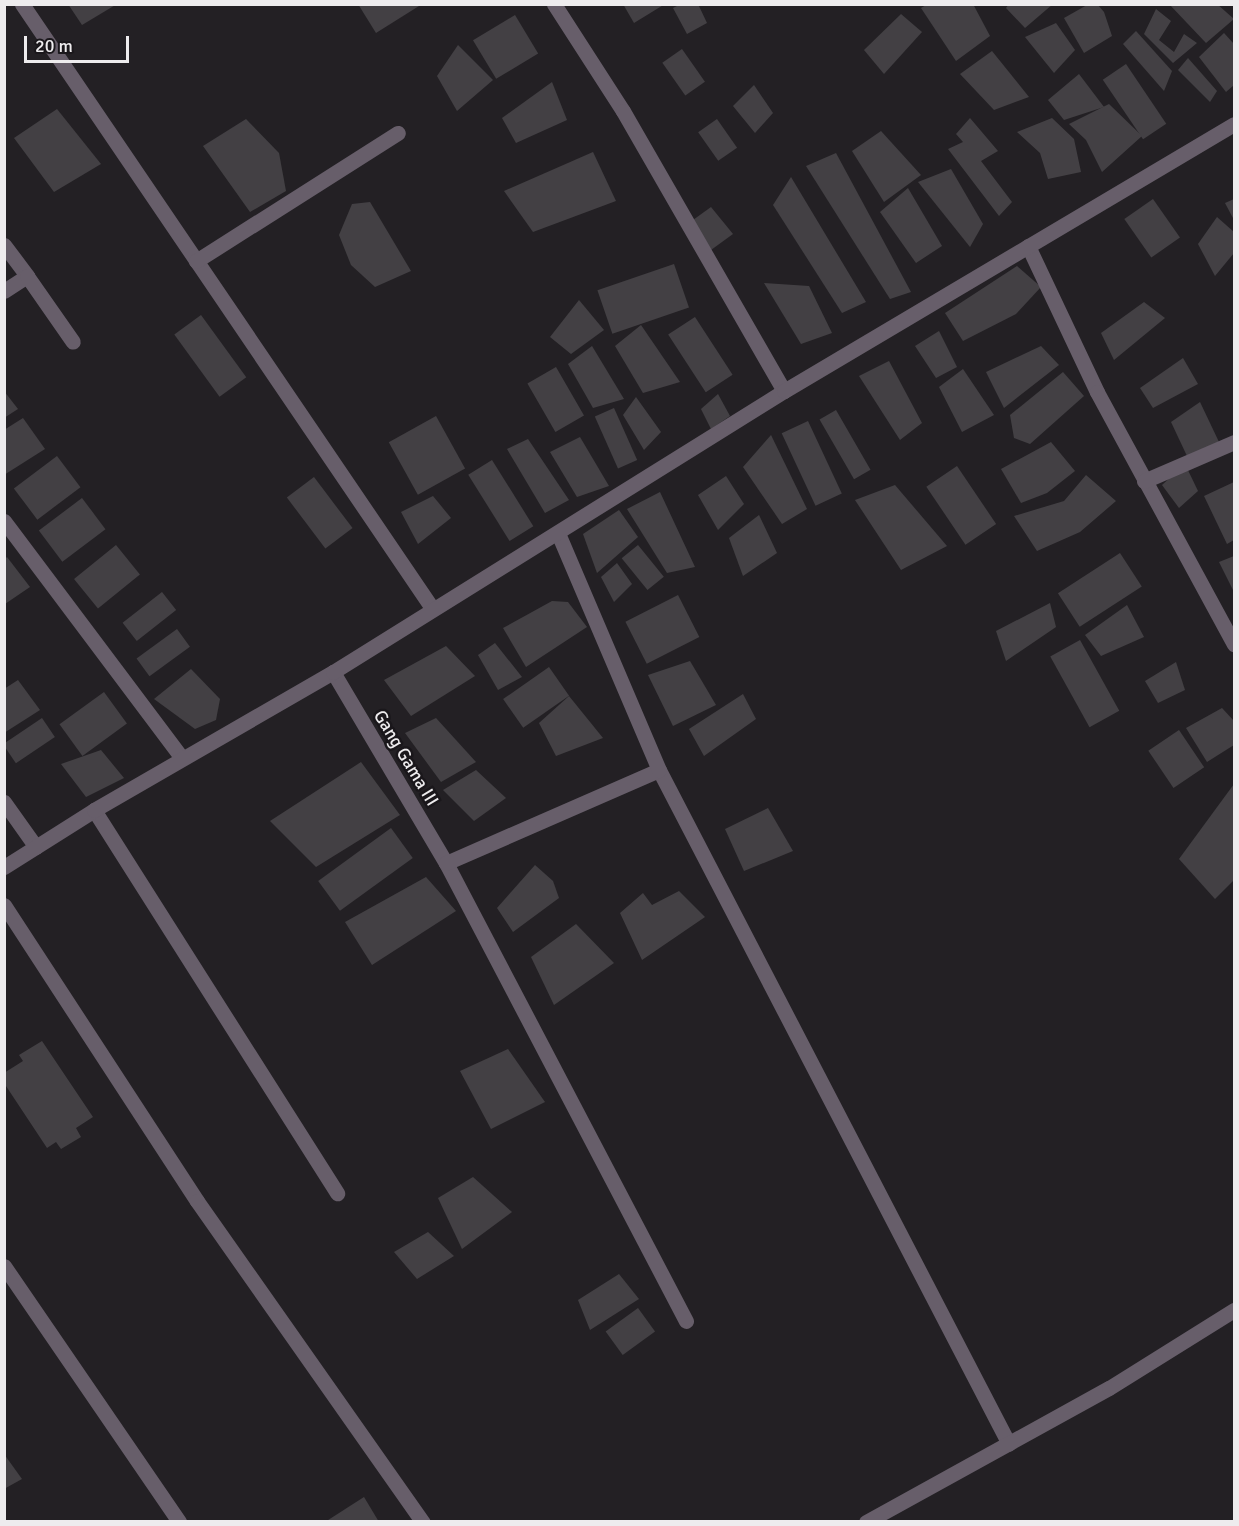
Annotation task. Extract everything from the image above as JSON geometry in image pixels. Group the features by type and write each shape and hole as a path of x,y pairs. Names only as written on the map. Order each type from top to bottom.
{"street":[{"path":"22,4 432,608"},
{"path":"554,4 623,111 784,391"},
{"path":"4,867 94,810 333,672 432,608 558,533 784,391 1234,124"},
{"path":"196,261 398,133"},
{"path":"4,245 73,342"},
{"path":"1028,246 1144,481 1234,644"},
{"path":"4,291 27,276"},
{"path":"1144,481 1234,442"},
{"path":"4,521 182,758"},
{"path":"558,533 659,770 1009,1444"},
{"name":"Gang Gama III","path":"333,672 446,863 686,1321"},
{"path":"446,863 659,770"},
{"path":"4,802 36,847"},
{"path":"94,810 338,1193"},
{"path":"4,905 197,1201 423,1521"},
{"path":"4,1266 179,1521"},
{"path":"866,1521 1009,1444 1234,1310"}],"building":[{"path":"68,4 117,4 82,25"},
{"path":"358,4 417,4 419,6 376,33"},
{"path":"623,4 665,4 634,23"},
{"path":"681,4 698,4 707,23 687,34 673,8"},
{"path":"928,4 973,4 990,36 956,61 921,8"},
{"path":"1009,4 1053,4 1025,28 1006,8"},
{"path":"1169,4 1217,4 1234,19 1206,43"},
{"path":"1087,5 1098,5 1104,12 1112,36 1084,53 1064,18"},
{"path":"1156,9 1171,21 1159,40 1174,52 1184,34 1197,43 1173,63 1144,34"},
{"path":"901,14 922,32 884,74 864,50"},
{"path":"515,15 538,54 496,79 473,40"},
{"path":"1056,23 1075,50 1054,73 1025,37"},
{"path":"1136,31 1172,71 1164,91 1123,44"},
{"path":"1224,33 1234,44 1234,85 1226,92 1199,57"},
{"path":"458,45 493,80 457,111 437,76"},
{"path":"682,49 705,82 685,96 662,63"},
{"path":"992,51 1029,97 994,110 960,74"},
{"path":"1188,58 1217,91 1210,102 1178,70"},
{"path":"1126,64 1166,124 1143,139 1103,80"},
{"path":"1079,74 1104,107 1064,120 1048,100"},
{"path":"552,82 567,120 516,143 502,118"},
{"path":"754,85 773,113 755,133 733,106"},
{"path":"1109,104 1142,136 1102,172 1086,140 1069,124"},
{"path":"57,109 101,164 54,192 14,138"},
{"path":"970,118 998,151 981,161 1012,202 999,216 948,149 963,142 956,134"},
{"path":"1052,118 1074,139 1081,172 1048,179 1040,153 1017,132"},
{"path":"246,119 279,153 286,191 250,212 203,146"},
{"path":"717,119 737,148 718,161 698,132"},
{"path":"881,131 921,175 884,202 852,151"},
{"path":"593,152 616,201 533,232 504,191"},
{"path":"836,153 911,292 890,299 806,166"},
{"path":"951,169 983,224 970,247 918,182"},
{"path":"791,177 866,302 842,313 773,205"},
{"path":"908,188 942,246 916,263 880,212"},
{"path":"1153,199 1180,238 1151,258 1124,219"},
{"path":"1234,199 1234,220 1225,203"},
{"path":"370,202 411,271 375,287 351,265 339,235 352,204"},
{"path":"711,207 733,234 711,250 693,220"},
{"path":"1217,217 1234,232 1234,253 1215,276 1198,244"},
{"path":"674,264 689,307 612,334 597,290"},
{"path":"1017,266 1041,287 1016,314 963,341 945,313"},
{"path":"764,283 809,286 832,333 801,344"},
{"path":"579,300 604,330 571,354 550,337"},
{"path":"1144,302 1165,318 1114,360 1101,333"},
{"path":"201,315 246,377 220,397 174,334"},
{"path":"695,317 733,375 706,392 668,334"},
{"path":"641,325 680,382 643,393 615,346"},
{"path":"939,331 957,367 936,378 915,346"},
{"path":"592,346 624,399 593,408 568,364"},
{"path":"1041,346 1059,365 1004,408 986,372"},
{"path":"1183,358 1198,384 1153,408 1140,388"},
{"path":"889,361 922,423 900,440 859,376"},
{"path":"556,367 584,415 555,432 527,384"},
{"path":"963,369 994,415 962,432 939,387"},
{"path":"1063,372 1084,396 1030,444 1014,438 1010,415"},
{"path":"4,391 18,409 4,418"},
{"path":"718,394 730,416 711,429 701,409"},
{"path":"636,397 661,432 644,450 623,415"},
{"path":"1200,402 1219,442 1187,456 1171,422"},
{"path":"614,408 637,460 618,469 595,417"},
{"path":"836,410 870,470 854,479 820,420"},
{"path":"436,416 465,468 418,495 389,442"},
{"path":"23,418 45,449 4,475 4,430"},
{"path":"808,421 842,494 816,506 782,433"},
{"path":"771,435 807,509 782,524 743,467"},
{"path":"580,437 609,486 577,497 550,452"},
{"path":"528,439 569,500 545,513 507,449"},
{"path":"1051,442 1075,471 1047,493 1021,503 1001,469"},
{"path":"57,456 80,487 37,520 14,488"},
{"path":"492,460 533,526 510,541 468,475"},
{"path":"1185,464 1198,491 1179,508 1162,485"},
{"path":"957,466 996,524 965,545 926,487"},
{"path":"1086,475 1116,501 1080,532 1037,551 1014,516 1064,501"},
{"path":"726,476 744,504 718,530 698,495"},
{"path":"314,477 353,528 325,549 287,497"},
{"path":"1234,482 1234,540 1227,544 1204,496"},
{"path":"895,485 947,546 901,570 855,500"},
{"path":"660,492 695,567 667,573 627,509"},
{"path":"433,496 451,518 418,544 401,512"},
{"path":"82,498 105,529 62,562 39,530"},
{"path":"619,510 638,537 597,573 583,534"},
{"path":"759,515 777,553 743,576 729,538"},
{"path":"116,545 140,575 98,609 74,579"},
{"path":"638,545 664,577 647,590 622,558"},
{"path":"1120,553 1142,587 1080,627 1058,593"},
{"path":"1234,556 1234,592 1219,562"},
{"path":"7,557 30,587 5,604 5,559"},
{"path":"617,563 632,584 614,602 601,577"},
{"path":"162,592 176,610 137,641 123,623"},
{"path":"678,595 699,637 647,664 625,622"},
{"path":"552,601 568,602 587,627 526,667 503,628"},
{"path":"1050,603 1056,627 1006,661 996,631"},
{"path":"1127,605 1144,637 1101,656 1085,635"},
{"path":"177,629 190,647 149,676 137,658"},
{"path":"1080,640 1119,711 1090,727 1050,656"},
{"path":"495,643 522,677 498,690 478,655"},
{"path":"446,646 475,676 411,716 384,680"},
{"path":"690,661 716,705 673,726 648,675"},
{"path":"1176,662 1185,690 1158,703 1145,681"},
{"path":"549,667 569,696 523,728 503,699"},
{"path":"191,669 220,699 216,720 195,729 154,699"},
{"path":"18,680 40,710 4,733 4,689"},
{"path":"104,692 127,724 82,756 60,724"},
{"path":"743,694 756,719 704,756 689,729"},
{"path":"569,696 603,738 556,756 539,723"},
{"path":"1222,708 1234,721 1234,745 1207,762 1186,728"},
{"path":"42,718 55,737 16,763 4,744"},
{"path":"436,718 476,762 441,782 405,733"},
{"path":"1179,730 1204,767 1173,788 1148,751"},
{"path":"101,750 124,778 86,797 61,764"},
{"path":"361,762 400,815 316,867 270,821"},
{"path":"476,770 506,798 474,821 443,790"},
{"path":"1234,784 1234,880 1215,899 1179,859"},
{"path":"768,808 793,851 744,871 725,829"},
{"path":"391,828 413,858 340,911 318,881"},
{"path":"535,865 553,881 559,898 513,932 497,908"},
{"path":"426,877 456,911 372,965 345,922"},
{"path":"679,891 705,917 642,960 620,913 643,893 652,905"},
{"path":"576,924 614,963 554,1005 531,957"},
{"path":"42,1041 93,1117 76,1128 81,1137 61,1149 56,1142 47,1148 4,1083 4,1073 23,1061 19,1055"},
{"path":"508,1049 545,1102 491,1129 460,1071"},
{"path":"473,1177 512,1212 462,1249 438,1198"},
{"path":"428,1232 454,1256 417,1279 394,1252"},
{"path":"619,1274 639,1299 590,1330 578,1300"},
{"path":"638,1308 655,1331 623,1355 606,1332"},
{"path":"4,1454 22,1479 4,1489"},
{"path":"364,1497 379,1522 325,1522"}]}
